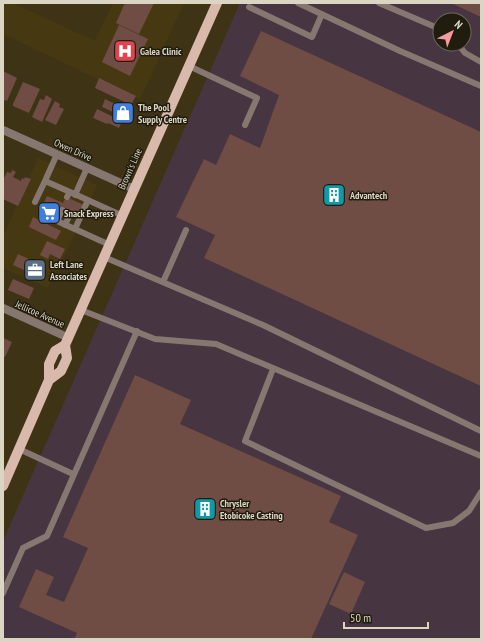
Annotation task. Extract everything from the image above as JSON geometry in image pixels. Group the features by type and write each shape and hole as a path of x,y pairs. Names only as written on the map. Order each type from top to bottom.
{"main road":[{"name":"Brown's Line","path":"49,380 62,371 67,358 67,341 217,3"},
{"name":"Brown's Line","path":"3,486 6,471 19,449 49,380 49,364 54,351 67,341"}],"street":[{"name":"Owen Drive","path":"3,130 134,189"},
{"name":"Jellicoe Avenue","path":"3,308 67,341"}],"lane":[{"path":"298,3 481,86"},
{"path":"379,3 432,26"},
{"path":"249,7 312,37 322,14"},
{"path":"464,52 481,62"},
{"path":"189,66 257,98 245,125"},
{"path":"35,202 57,154"},
{"path":"73,196 87,168"},
{"path":"45,181 73,196 88,200 122,216"},
{"path":"74,229 88,200"},
{"path":"62,210 57,221 110,245"},
{"path":"65,225 70,214"},
{"path":"163,282 186,230"},
{"path":"104,257 263,325 481,431"},
{"path":"81,310 155,339 216,344 481,456"},
{"path":"3,593 23,548 47,536 73,474 137,332"},
{"path":"273,369 244,441 426,528 453,523 469,511 481,492"},
{"path":"19,449 73,474"}],"shaded area":[{"path":"3,3 13,3 95,41 113,3 184,3 140,99 3,34"},
{"path":"240,3 481,3 481,639 3,639 3,541"},
{"path":"38,158 97,185 76,232 48,288 3,268 3,236"}],"building":[{"path":"125,3 154,3 139,34 116,23"},
{"path":"451,3 481,3 481,17"},
{"name":"Galea Clinic","path":"119,25 148,39 130,76 102,62"},
{"name":"Advantech","path":"261,31 481,132 481,386 204,258 215,235 176,217 204,159 216,165 230,134 260,148 279,95 240,76"},
{"path":"3,71 17,78 7,101 3,100"},
{"path":"99,78 136,96 131,105 95,88"},
{"path":"23,82 40,89 29,113 13,106"},
{"path":"46,95 52,99 42,122 32,117 40,99 44,100"},
{"path":"105,99 127,110 124,117 102,107"},
{"path":"55,101 60,104 59,107 64,109 56,125 45,120"},
{"path":"97,109 122,121 119,128 93,118"},
{"path":"12,170 16,172 13,177 21,181 22,178 24,179 25,177 31,179 18,206 3,199 4,178 7,172 11,173"},
{"path":"47,196 63,203 66,197 84,205 78,217 60,209 54,222 38,215"},
{"path":"33,217 61,231 56,240 29,227"},
{"path":"47,241 65,249 60,259 50,254 48,259 40,255"},
{"path":"18,254 42,265 37,276 13,265"},
{"path":"13,279 34,288 29,299 8,290"},
{"path":"3,338 12,342 5,357 3,356"},
{"name":"Chrysler Etobicoke Casting","path":"135,375 191,400 180,424 341,496 329,522 358,535 311,639 74,639 77,633 19,607 36,569 54,577 46,595 64,602 88,548 63,537"},
{"path":"344,572 365,582 351,614 329,604"}],"place":[{"name":"Galea Clinic","path":"125,51"},
{"name":"The Pool Supply Centre","path":"123,113"},
{"name":"Advantech","path":"334,195"},
{"name":"Snack Express","path":"49,213"},
{"name":"Left Lane Associates","path":"35,270"},
{"name":"Chrysler Etobicoke Casting","path":"205,509"}]}
